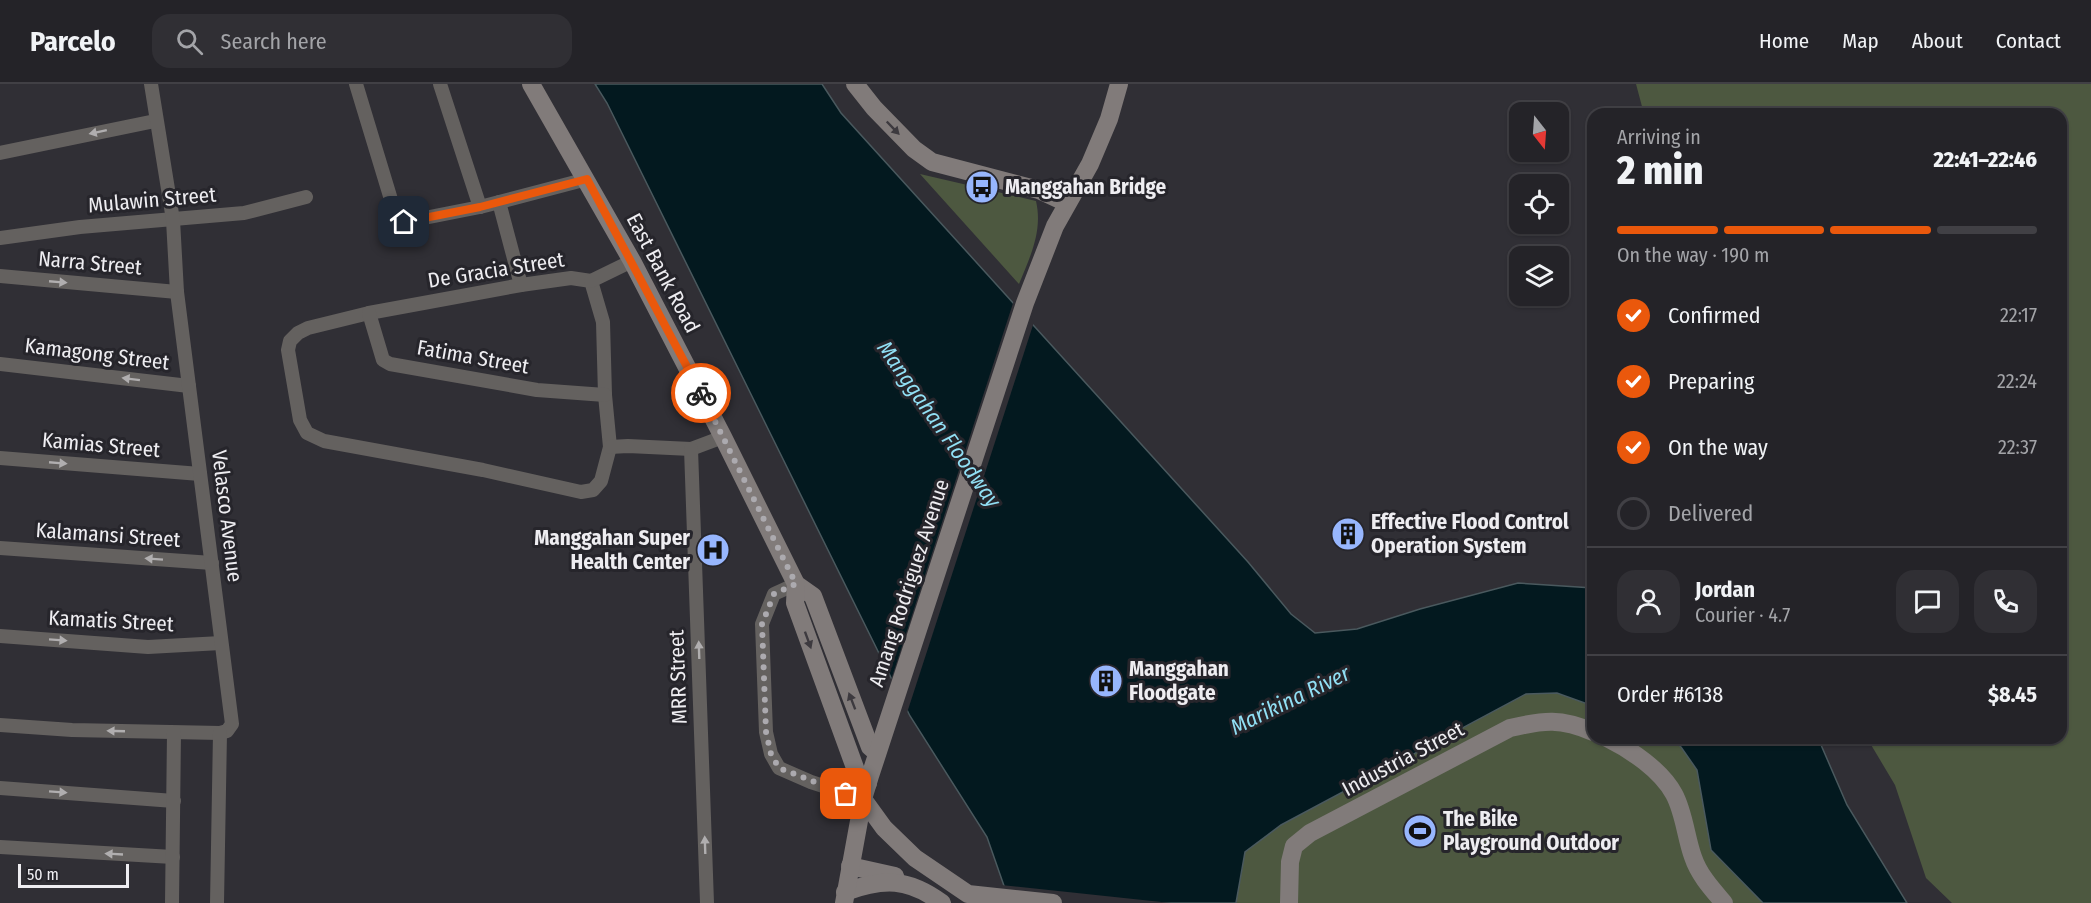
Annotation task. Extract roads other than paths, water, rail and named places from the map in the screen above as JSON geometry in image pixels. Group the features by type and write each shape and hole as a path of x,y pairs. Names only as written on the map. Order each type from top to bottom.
{"main road":[{"name":"East Bank Road","path":"531,84 632,261 796,584 813,596 870,747 877,753"},
{"path":"855,84 874,108 914,149 932,162 1039,190 1067,203"},
{"name":"Amang Rodriguez Avenue","path":"845,898 865,791 1024,303 1055,226 1090,164 1109,119 1119,84"},
{"name":"East Bank Road","path":"796,584 795,603 858,776 884,828 915,858 969,894 1053,903"},
{"name":"Industria Street","path":"1289,903 1290,869 1294,846 1310,833 1510,728 1541,720 1573,723 1587,729"},
{"path":"1617,744 1633,753 1658,774 1675,795 1693,858 1702,876 1724,903"},
{"path":"900,879 900,866 915,858"},
{"path":"850,866 900,879 942,903"},
{"path":"845,898 870,883 900,879"}],"street":[{"name":"Velasco Avenue","path":"151,84 172,220 177,292 232,724 227,731 220,733"},
{"path":"356,84 399,220 404,222 480,207 587,179"},
{"path":"440,84 480,207"},
{"path":"0,153 155,121"},
{"name":"Mulawin Street","path":"0,238 80,227 244,213 306,197"},
{"path":"499,202 521,285"},
{"path":"591,281 632,261"},
{"name":"Narra Street","path":"0,276 177,292"},
{"name":"De Gracia Street","path":"571,278 591,281 603,322 605,395 610,447 601,481 593,490 581,492 483,470 324,441 307,433 300,420 288,350 290,341 298,333 308,328 369,313 521,285 571,278"},
{"name":"Fatima Street","path":"369,313 383,360 390,364 537,390 605,395"},
{"name":"Kamagong Street","path":"0,364 189,386"},
{"path":"610,447 691,449 723,437"},
{"name":"MRR Street","path":"691,449 707,903"},
{"name":"Kamias Street","path":"0,458 200,474"},
{"name":"Kalamansi Street","path":"0,548 212,563"},
{"path":"796,584 774,594 762,624 766,732 771,754 779,768 811,782 865,791"},
{"name":"Kamatis Street","path":"0,636 148,647 220,643"},
{"path":"0,725 220,733 217,903"},
{"path":"172,903 174,733"},
{"path":"0,788 174,801"},
{"path":"0,847 173,857"}],"water":[{"path":"595,84 822,84 841,113 1248,562 1291,614 1315,633 1357,629 1420,609 1518,583 1587,588 1587,704 1557,693 1526,694 1281,825 1245,852 1236,903 1010,903 987,837 910,716 607,103"},
{"path":"1677,744 1821,744 1847,805 1907,903 1763,903 1711,850 1697,770"}],"place":[{"name":"Manggahan Bridge","path":"982,187"},
{"name":"Effective Flood Control Operation System","path":"1348,534"},
{"name":"Manggahan Super Health Center","path":"713,550"},
{"name":"Manggahan Floodgate","path":"1106,681"},
{"name":"The Bike Playground Outdoor","path":"1420,831"}],"water label":[{"name":"Manggahan Floodway","path":"939,424"},
{"name":"Marikina River","path":"1290,700"}]}
